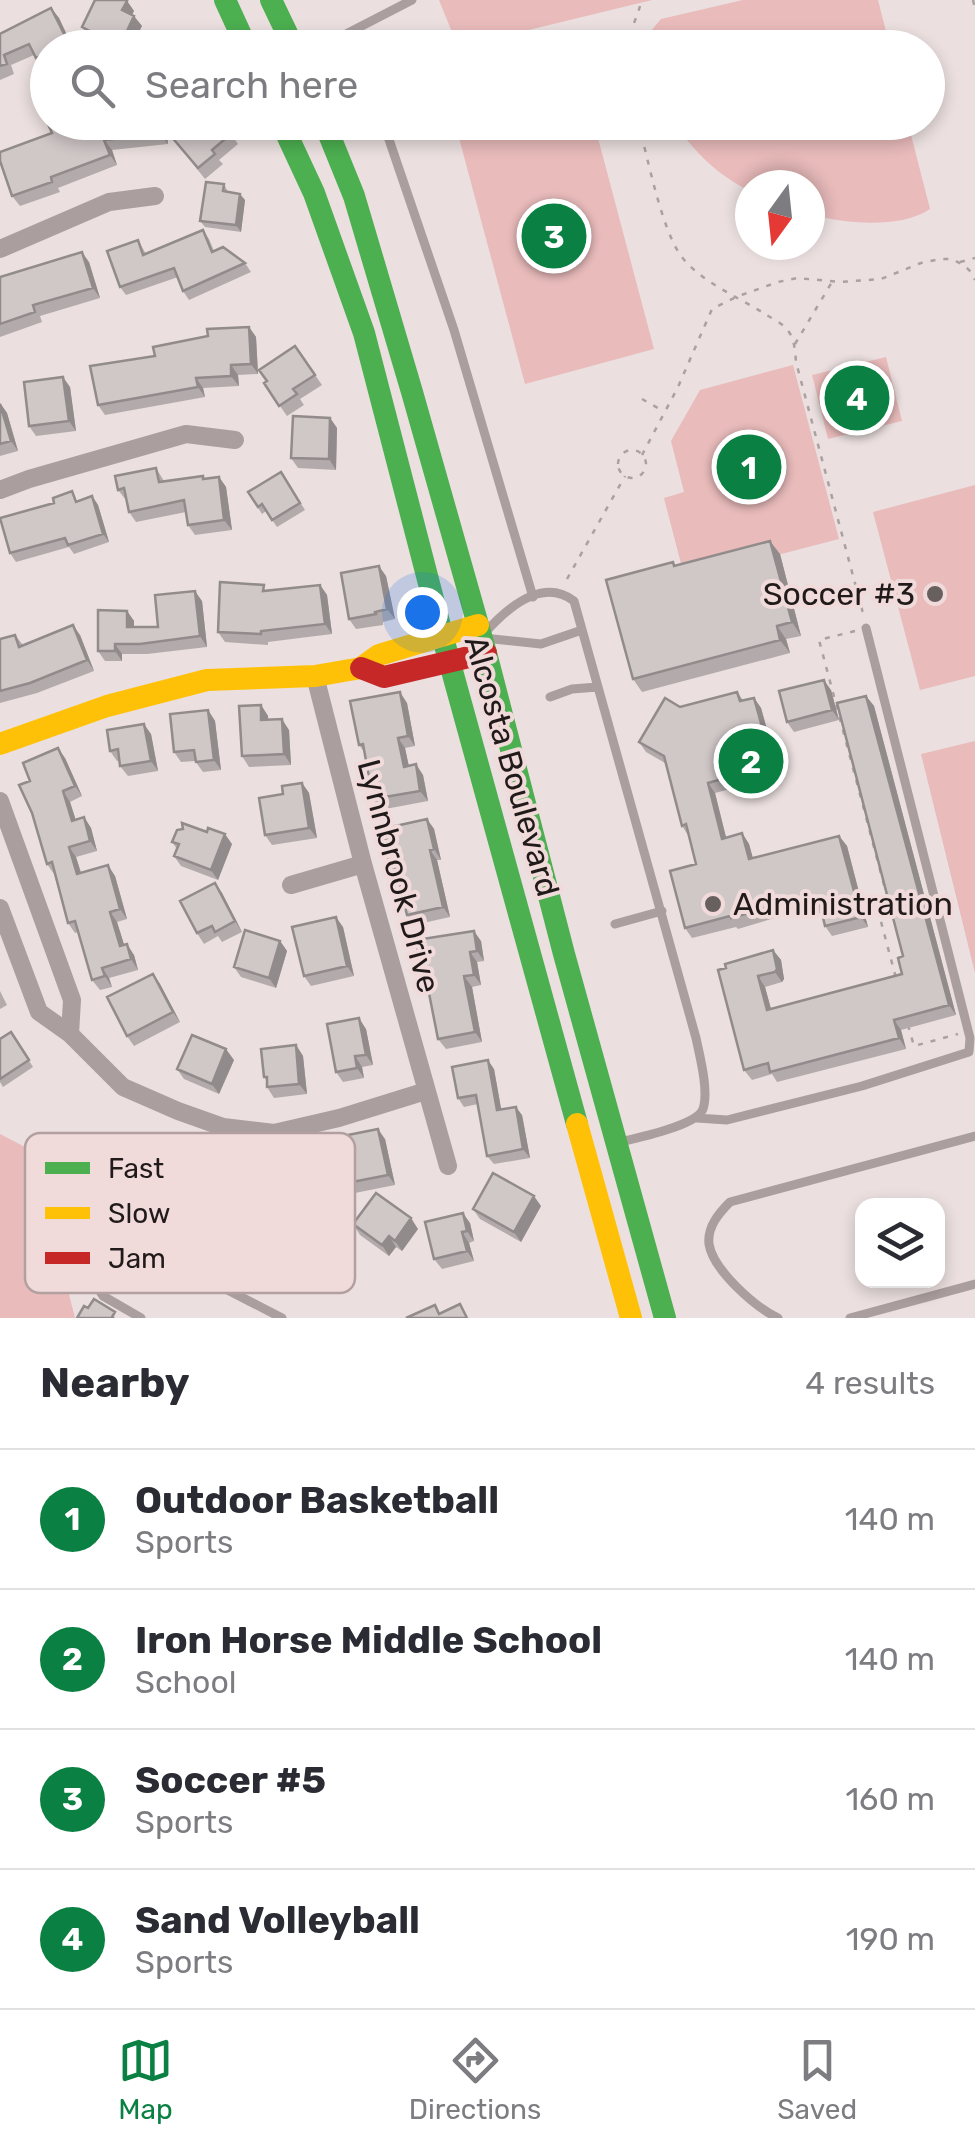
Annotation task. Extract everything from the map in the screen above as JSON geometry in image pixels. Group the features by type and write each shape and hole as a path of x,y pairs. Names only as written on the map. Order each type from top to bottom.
{"main road":[{"path":"225,0 239,30"},
{"path":"271,0 285,30"},
{"name":"Alcosta Boulevard","path":"289,140 314,194 364,333 443,638 631,1318"},
{"name":"Alcosta Boulevard","path":"331,140 354,196 482,639 665,1318"},
{"path":"0,744 106,706 207,680 316,676 361,668 378,655 443,638 482,639"},
{"path":"361,668 384,677 450,662 482,639"}],"street":[{"path":"0,250 109,202 155,196"},
{"path":"0,490 186,434 235,440"},
{"name":"Lynnbrook Drive","path":"316,676 448,1166"},
{"path":"0,801 72,1000 70,1034"},
{"path":"291,885 364,864"},
{"path":"0,908 39,1012 70,1034 122,1086 178,1111 222,1127 274,1133 426,1091"}],"lane":[{"path":"354,30 412,0"},
{"path":"389,140 454,330 533,597"},
{"path":"482,639 500,616 518,602 550,591 574,601 696,1038 704,1096 703,1110 697,1118"},
{"path":"616,1143 697,1118 727,1120 862,1086 970,1052 866,628"},
{"path":"482,639 540,644 582,630"},
{"path":"550,698 572,689 598,687"},
{"path":"614,924 662,911"},
{"path":"778,1318 763,1314 713,1256 710,1232 718,1214 730,1202 975,1136"},
{"path":"850,1318 975,1284"},
{"path":"102,1293 141,1318"},
{"path":"233,1293 282,1318"}],"path":[{"path":"631,30 641,0"},
{"path":"973,0 975,8"},
{"path":"643,140 672,242 704,278 788,329 794,345 866,628 818,640 892,914 880,918 899,991"},
{"path":"958,262 975,258"},
{"path":"642,455 712,310 736,296 797,278 866,282 940,260 958,262 972,272 975,280"},
{"path":"794,345 832,281"},
{"path":"642,399 665,412"},
{"path":"630,451 642,455 646,464 642,473 634,478 626,476 618,466 620,458 630,451"},
{"path":"559,593 626,476"},
{"path":"909,1028 914,1046 968,1032"}],"shaded area":[{"path":"439,0 652,0 528,30 451,30"},
{"path":"743,0 878,0 886,30 652,30 661,19"},
{"path":"460,140 599,140 654,349 525,384"},
{"path":"687,140 912,140 930,209 888,222 825,217 825,170 735,170 735,182 707,162"},
{"path":"886,357 902,421 828,439 812,375"},
{"path":"793,365 839,539 685,579 664,498 684,492 671,441 700,390"},
{"name":"Soccer #3","path":"975,485 975,676 920,690 873,512"},
{"path":"975,741 975,973 921,754"},
{"path":"0,1134 25,1147 25,1293 69,1293 75,1318 0,1318"}],"building":[{"path":"95,0 125,0 122,10 134,16 127,30 82,27"},
{"path":"51,8 62,30 30,30 30,46 4,55 7,64 0,66 0,34"},
{"path":"33,140 104,140 110,155 12,196 0,152"},
{"path":"174,140 224,140 212,150 215,154 198,168"},
{"path":"206,182 224,184 223,191 240,194 236,225 200,221"},
{"path":"203,230 212,252 223,247 245,263 183,291 174,268 120,287 107,251 138,240 143,255"},
{"path":"82,252 93,288 33,305 35,312 0,324 0,277"},
{"path":"249,327 251,364 231,365 231,376 196,378 198,387 98,405 90,366 155,356 153,347 208,336 207,329"},
{"path":"295,346 315,375 293,389 297,394 279,406 259,370"},
{"path":"63,377 69,421 29,426 24,382"},
{"path":"0,404 11,441 0,444"},
{"path":"293,416 330,418 329,459 291,458"},
{"path":"156,468 159,482 219,477 224,520 188,525 184,500 129,512 124,488 118,490 115,476"},
{"path":"281,472 300,503 272,520 248,492"},
{"path":"72,491 76,502 92,496 103,534 68,545 65,538 10,553 0,518 54,503 53,498"},
{"path":"770,541 792,622 777,626 780,640 633,679 606,580"},
{"path":"379,566 387,609 349,619 341,573"},
{"path":"220,582 264,585 263,591 320,585 325,624 261,634 218,632"},
{"path":"195,591 200,636 115,644 115,651 98,651 98,610 127,611 127,627 158,627 155,595"},
{"path":"73,625 87,660 0,691 0,639 15,635 19,647"},
{"path":"824,680 832,710 787,722 779,691"},
{"path":"400,692 408,736 398,738 404,767 416,764 420,791 373,799 350,701"},
{"path":"737,692 740,701 754,698 764,734 735,742 735,765 726,778 708,783 722,839 742,833 749,859 839,836 861,917 825,926 820,905 798,899 685,928 670,871 696,864 664,756 639,742 665,698 680,707"},
{"path":"866,696 949,1005 894,1020 899,1038 770,1072 768,1063 744,1070 718,970 726,968 725,964 773,950 777,969 758,976 767,1010 902,974 898,958 903,956 837,703"},
{"path":"261,705 261,720 282,719 284,754 242,756 239,706"},
{"path":"208,710 214,760 196,762 194,750 174,752 170,714"},
{"path":"144,724 151,761 120,766 118,749 110,751 107,730"},
{"path":"58,748 75,786 63,791 72,821 84,817 90,841 69,847 77,874 108,865 120,909 110,912 120,946 127,944 131,959 102,968 105,976 92,980 75,921 68,923 52,862 47,864 19,785 30,781 23,763"},
{"path":"302,783 309,828 265,835 259,798 283,794 282,786"},
{"path":"427,819 443,907 407,915 395,865 390,866 384,840 394,838 391,827"},
{"path":"182,823 225,834 211,870 174,856 179,844 172,842 177,830 183,829"},
{"path":"215,883 235,921 215,932 212,926 197,933 180,901"},
{"path":"336,917 347,966 304,976 292,927"},
{"path":"245,930 280,941 269,978 234,967"},
{"path":"474,931 477,951 470,952 474,975 464,976 475,1032 438,1039 416,940"},
{"path":"153,974 173,1012 127,1036 107,997"},
{"path":"359,1018 366,1055 355,1056 357,1068 336,1072 327,1024"},
{"path":"11,1032 29,1060 0,1079 0,1039"},
{"path":"192,1035 226,1049 212,1084 177,1069"},
{"path":"296,1045 299,1084 267,1087 261,1049"},
{"path":"488,1060 497,1110 516,1107 523,1149 487,1156 476,1095 458,1098 452,1067"},
{"path":"378,1129 388,1175 355,1181 355,1134"},
{"path":"493,1173 534,1196 514,1232 473,1209"},
{"path":"376,1193 411,1218 395,1241 389,1236 382,1245 355,1225"},
{"path":"463,1213 467,1251 434,1259 425,1222"},
{"path":"94,1299 115,1312 114,1318 77,1318"},
{"path":"460,1304 467,1318 406,1318 435,1305 439,1314"}],"traffic: fast":[{"path":"225,0 239,30"},
{"path":"271,0 285,30"},
{"path":"289,140 314,193 364,333 577,1124"},
{"path":"331,140 354,196 486,653 665,1318"}],"traffic: slow":[{"path":"0,744 107,706 207,680 315,676 361,668 379,655 478,625"},
{"path":"577,1124 631,1318"}],"traffic: jam":[{"path":"361,668 384,677 486,653"}],"place":[{"name":"Soccer #5","path":"554,236"},
{"name":"Sand Volleyball","path":"857,398"},
{"name":"Outdoor Basketball","path":"749,467"},
{"name":"Soccer #3","path":"935,594"},
{"name":"Iron Horse Middle School","path":"751,761"},
{"name":"Administration","path":"713,904"}]}
